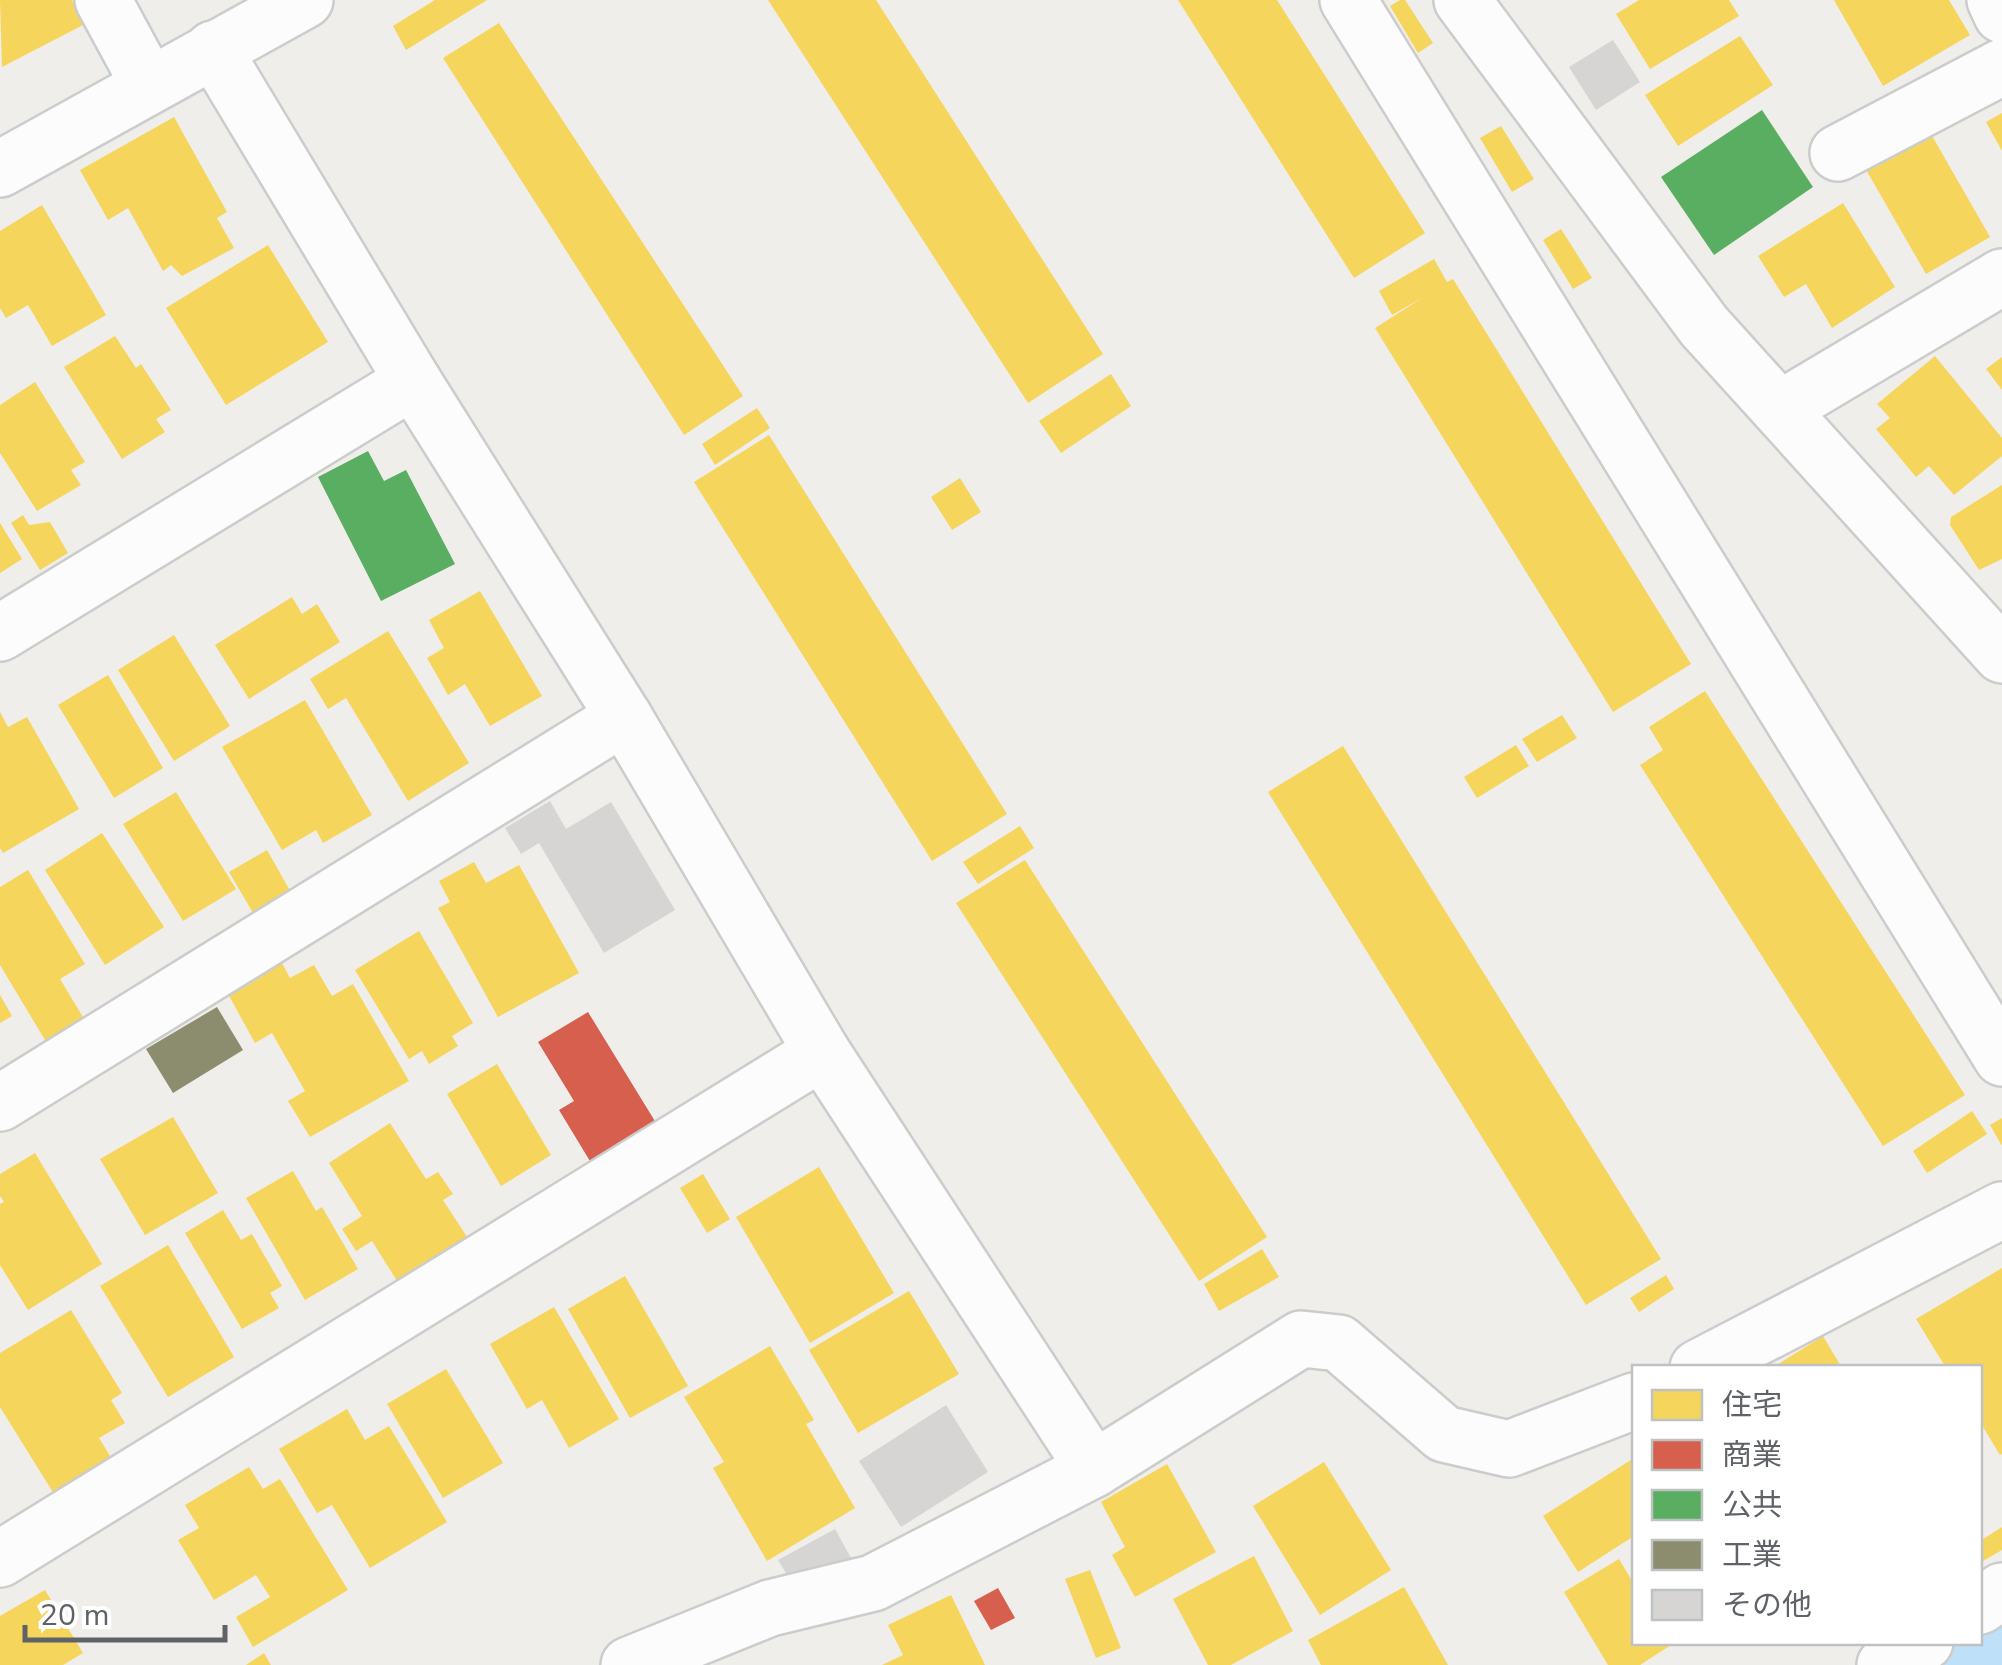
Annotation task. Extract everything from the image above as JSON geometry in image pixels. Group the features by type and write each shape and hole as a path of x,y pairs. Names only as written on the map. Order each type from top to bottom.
{"street":[{"path":"103,0 148,85"},
{"path":"0,169 305,0"},
{"path":"1348,0 2002,1058"},
{"path":"1462,0 1704,326 2001,649"},
{"path":"1995,0 2002,16"},
{"path":"213,49 413,381 624,716 822,1052 1094,1469"},
{"path":"1838,153 2002,67"},
{"path":"1780,408 2002,277"},
{"path":"0,633 413,381"},
{"path":"0,1103 624,716"},
{"path":"0,1559 822,1052"},
{"path":"1704,1365 2002,1210"},
{"path":"629,1665 770,1608 874,1583 1094,1469 1301,1339 1339,1343 1444,1434 1509,1449 1632,1402"},
{"path":"1885,1665 1920,1645"}],"building: 住宅":[{"path":"0,0 72,0 85,24 2,67"},
{"path":"435,0 487,0 406,50 393,26"},
{"path":"768,0 876,0 1103,354 1028,403"},
{"path":"1178,0 1277,0 1425,233 1354,278"},
{"path":"1405,0 1433,43 1418,53 1390,6"},
{"path":"1639,0 1729,0 1739,16 1650,69 1616,14"},
{"path":"1834,0 1949,0 1970,35 1883,86"},
{"path":"499,23 743,396 684,435 443,58"},
{"path":"1740,36 1773,85 1678,146 1645,95"},
{"path":"2002,113 2002,151 1986,122"},
{"path":"174,117 227,212 217,218 234,248 182,276 171,265 163,271 128,208 108,220 80,170"},
{"path":"1501,126 1534,179 1512,192 1480,138"},
{"path":"1931,134 1990,237 1926,274 1865,168"},
{"path":"1843,203 1895,287 1832,328 1806,284 1784,297 1758,256"},
{"path":"42,205 106,315 52,346 28,305 6,318 0,308 0,231"},
{"path":"1561,229 1592,278 1573,289 1543,240"},
{"path":"268,245 328,342 226,405 166,308"},
{"path":"1434,259 1447,282 1453,279 1691,664 1613,712 1375,328 1422,298 1392,315 1379,291"},
{"path":"115,336 136,368 141,364 171,410 156,419 165,432 122,459 64,367"},
{"path":"1935,356 2002,438 2002,456 1954,495 1929,466 1916,477 1876,429 1890,418 1877,404"},
{"path":"2002,357 2002,390 1986,369"},
{"path":"1111,374 1131,406 1061,453 1039,421"},
{"path":"35,382 85,462 71,470 81,485 37,511 0,453 0,405"},
{"path":"757,408 770,428 715,465 702,444"},
{"path":"769,435 1007,814 932,861 694,482"},
{"path":"960,478 981,512 952,530 931,497"},
{"path":"2002,485 2002,559 1979,570 1950,525 1951,517"},
{"path":"23,515 29,525 50,522 68,553 40,570 11,523"},
{"path":"0,523 22,559 0,573"},
{"path":"480,591 542,696 490,726 465,684 448,695 427,658 444,648 429,620"},
{"path":"292,597 302,614 317,604 340,642 249,699 215,645"},
{"path":"388,631 469,763 408,801 346,698 328,709 310,679"},
{"path":"174,635 230,726 174,761 118,670"},
{"path":"108,675 163,768 114,798 58,705"},
{"path":"1705,691 1965,1095 1883,1146 1640,765 1663,750 1649,727"},
{"path":"305,700 372,815 323,843 316,830 282,850 222,747"},
{"path":"0,712 8,727 27,717 79,809 3,853 0,848"},
{"path":"1562,715 1577,738 1537,762 1522,739"},
{"path":"1516,745 1529,766 1477,798 1464,777"},
{"path":"1343,746 1661,1259 1586,1305 1268,792"},
{"path":"176,792 236,889 183,921 123,824"},
{"path":"1020,826 1034,848 978,884 963,862"},
{"path":"102,833 164,927 105,965 45,870"},
{"path":"267,850 293,896 256,918 229,872"},
{"path":"1025,860 1267,1237 1199,1281 956,903"},
{"path":"474,862 486,883 519,865 579,973 498,1017 438,908 450,902 439,881"},
{"path":"28,870 85,964 60,979 86,1022 48,1045 0,965 0,887"},
{"path":"419,931 473,1023 452,1036 458,1046 429,1064 422,1051 409,1059 355,970"},
{"path":"282,963 290,978 314,965 332,996 353,984 409,1081 310,1137 288,1101 305,1091 272,1033 255,1043 228,994"},
{"path":"0,995 12,1016 0,1023"},
{"path":"497,1064 551,1155 501,1186 447,1094"},
{"path":"1972,1111 1987,1134 1927,1173 1913,1151"},
{"path":"173,1117 218,1193 145,1235 100,1159"},
{"path":"2002,1118 2002,1146 1990,1125"},
{"path":"390,1123 426,1179 438,1172 453,1194 443,1200 469,1240 399,1284 372,1241 356,1251 342,1229 362,1216 329,1163"},
{"path":"35,1153 102,1264 28,1310 0,1265 0,1204 4,1202 0,1196 0,1174"},
{"path":"819,1167 894,1293 810,1343 736,1217"},
{"path":"293,1171 316,1211 322,1207 358,1269 305,1300 246,1198"},
{"path":"703,1174 730,1219 707,1233 680,1188"},
{"path":"223,1210 241,1240 252,1234 282,1286 270,1293 279,1308 242,1329 185,1233"},
{"path":"168,1245 234,1357 168,1397 100,1286"},
{"path":"1262,1249 1279,1277 1219,1311 1204,1284"},
{"path":"2002,1268 2002,1454 1982,1425 1982,1365 1944,1365 1916,1319"},
{"path":"1666,1275 1674,1289 1639,1312 1630,1298"},
{"path":"625,1276 688,1386 630,1418 568,1309"},
{"path":"909,1291 959,1374 858,1433 809,1350"},
{"path":"554,1307 619,1419 569,1448 542,1400 527,1409 490,1344"},
{"path":"71,1310 122,1393 111,1400 125,1423 99,1438 112,1459 54,1494 0,1407 0,1353"},
{"path":"1823,1336 1840,1365 1777,1365"},
{"path":"770,1346 814,1420 806,1424 855,1508 767,1561 713,1468 724,1462 684,1397"},
{"path":"446,1369 503,1463 443,1498 387,1404"},
{"path":"347,1409 365,1440 389,1426 447,1522 370,1568 332,1505 317,1513 279,1449"},
{"path":"1632,1459 1632,1537 1578,1572 1543,1516"},
{"path":"1324,1462 1391,1570 1320,1615 1253,1506"},
{"path":"1167,1464 1216,1552 1135,1597 1112,1555 1125,1547 1101,1502"},
{"path":"249,1467 263,1489 280,1479 348,1590 253,1647 236,1617 270,1597 256,1575 214,1600 178,1540 199,1528 185,1505"},
{"path":"2002,1527 2002,1550 1983,1561 1982,1540"},
{"path":"1254,1556 1293,1631 1231,1665 1208,1665 1173,1599"},
{"path":"1619,1559 1632,1581 1632,1645 1671,1645 1640,1665 1608,1665 1564,1592"},
{"path":"1090,1570 1121,1648 1096,1658 1065,1579"},
{"path":"1404,1587 1448,1665 1321,1665 1308,1640"},
{"path":"45,1590 83,1653 63,1665 0,1665 0,1616"},
{"path":"951,1595 985,1665 882,1665 903,1655 888,1625"},
{"path":"264,1653 271,1665 246,1665"}],"building: 商業":[{"path":"588,1012 661,1131 596,1171 559,1110 574,1101 538,1042"},
{"path":"998,1588 1015,1618 991,1630 974,1601"}],"building: 公共":[{"path":"1762,110 1813,187 1714,255 1661,177"},
{"path":"368,451 384,481 406,470 455,564 381,601 318,477"}],"building: 工業":[{"path":"217,1007 243,1050 173,1093 146,1049"}],"building: その他":[{"path":"1613,40 1640,82 1596,110 1569,67"},
{"path":"550,801 566,829 611,802 675,910 604,953 539,843 521,854 505,828"},
{"path":"946,1405 988,1472 901,1527 859,1461"},
{"path":"835,1529 851,1558 825,1571 789,1578 778,1560"}],"waterway":[{"path":"1994,1665 2002,1660"}]}
